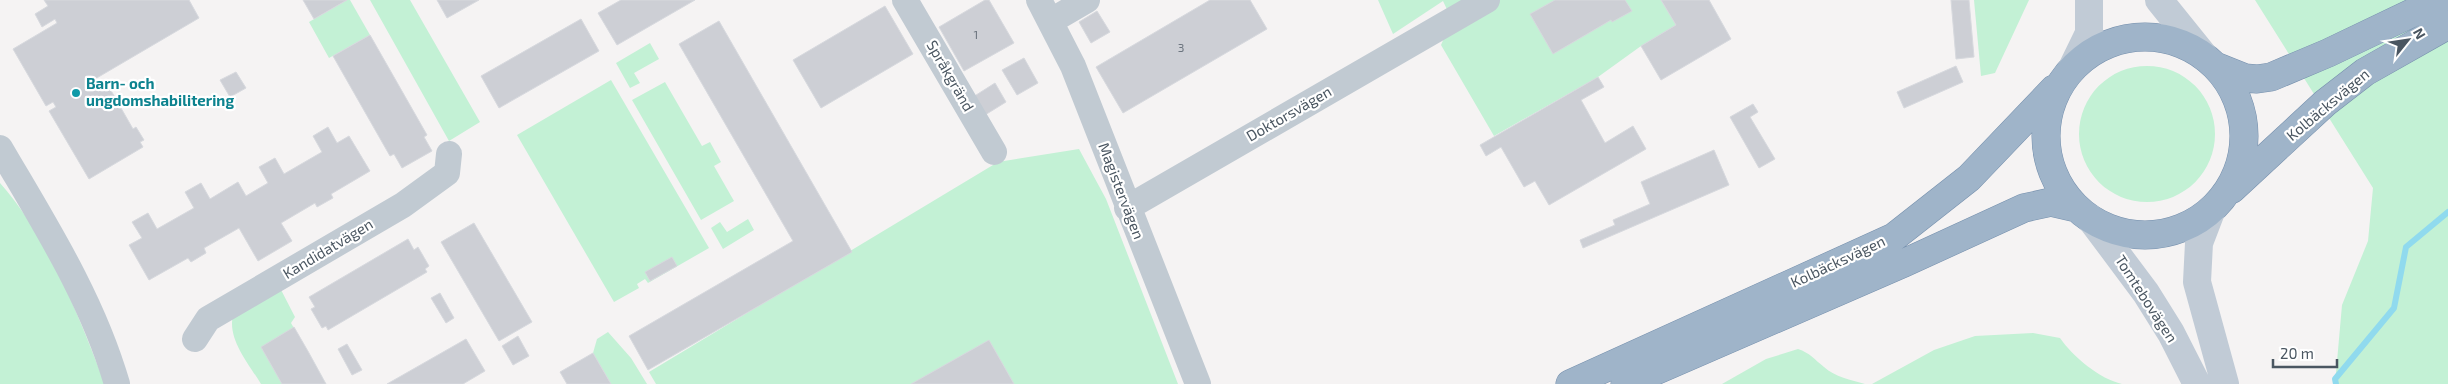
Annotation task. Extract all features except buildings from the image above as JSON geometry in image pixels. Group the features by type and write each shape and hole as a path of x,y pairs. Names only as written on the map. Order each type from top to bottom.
{"highway":[{"path":"2210,62 2244,78 2271,77 2311,61 2439,0"},
{"name":"Kolbäcksvägen","path":"1625,384 1904,263 2024,208 2050,202 2084,213 2119,231 2152,234 2173,231 2188,225 2216,205 2324,103 2365,72 2448,25"},
{"name":"Kolbäcksvägen","path":"1570,384 1894,236 1969,178 2068,74 2098,49 2112,43 2136,38 2163,39 2185,46 2210,62"},
{"path":"2210,62 2224,77 2238,102 2244,134 2242,153 2237,171 2216,205"},
{"path":"2068,74 2050,108 2046,137 2048,157 2055,177 2084,213"}],"main road":[{"path":"2068,74 2089,33 2089,0"},
{"path":"2159,0 2210,62"},
{"path":"2216,205 2199,243 2197,282 2225,384"},
{"name":"Tomtebovägen","path":"2084,213 2146,293 2171,333 2196,384"}],"street":[{"name":"Språkgränd","path":"905,0 994,152"},
{"path":"1045,10 1087,0"},
{"name":"Doktorsvägen","path":"1127,208 1447,10 1487,0"},
{"name":"Magistervägen","path":"1045,10 1073,66 1127,208 1198,384"},
{"path":"0,148 10,175 60,250 86,298 102,336 117,384"},
{"name":"Kandidatvägen","path":"196,339 208,319 403,204 447,174 449,154"}],"green space":[{"path":"350,0 370,35 329,58 309,22"},
{"path":"370,0 410,0 480,122 449,141"},
{"path":"1378,0 1661,0 1676,25 1641,46 1598,77 1494,136 1441,45 1452,20 1443,1 1393,34"},
{"path":"1974,0 2029,0 1995,73 1981,76"},
{"path":"2255,0 2448,0 2448,384 2335,384 2342,305 2368,241 2373,188"},
{"path":"650,43 659,59 634,73 640,83 630,88 616,63"},
{"path":"2147,66 2173,71 2195,86 2210,108 2215,134 2210,160 2195,182 2173,197 2147,202 2121,197 2099,182 2084,160 2079,134 2084,108 2099,86 2121,71"},
{"path":"611,80 709,248 648,283 645,279 637,284 639,288 614,302 517,135"},
{"path":"665,82 702,146 710,142 721,162 714,166 734,201 701,220 632,100"},
{"path":"1079,149 1106,199 1178,384 656,384 649,372 998,162"},
{"path":"0,183 18,205 48,253 73,304 105,384 0,384"},
{"path":"748,219 754,230 723,249 711,228 720,222 727,232"},
{"path":"278,284 295,317 291,323 326,384 261,384 240,351 233,333 233,315"},
{"path":"608,332 631,358 647,384 611,384 593,353 597,339"},
{"path":"2033,333 2060,338 2072,352 2096,372 2122,384 1872,384 1934,350 1975,336"},
{"path":"1798,349 1809,354 1833,373 1865,384 1722,384 1766,359"}],"waterway":[{"path":"2336,384 2335,379 2394,308 2406,247 2448,212"}],"place":[{"name":"Barn- och ungdomshabilitering","path":"76,93"}]}
